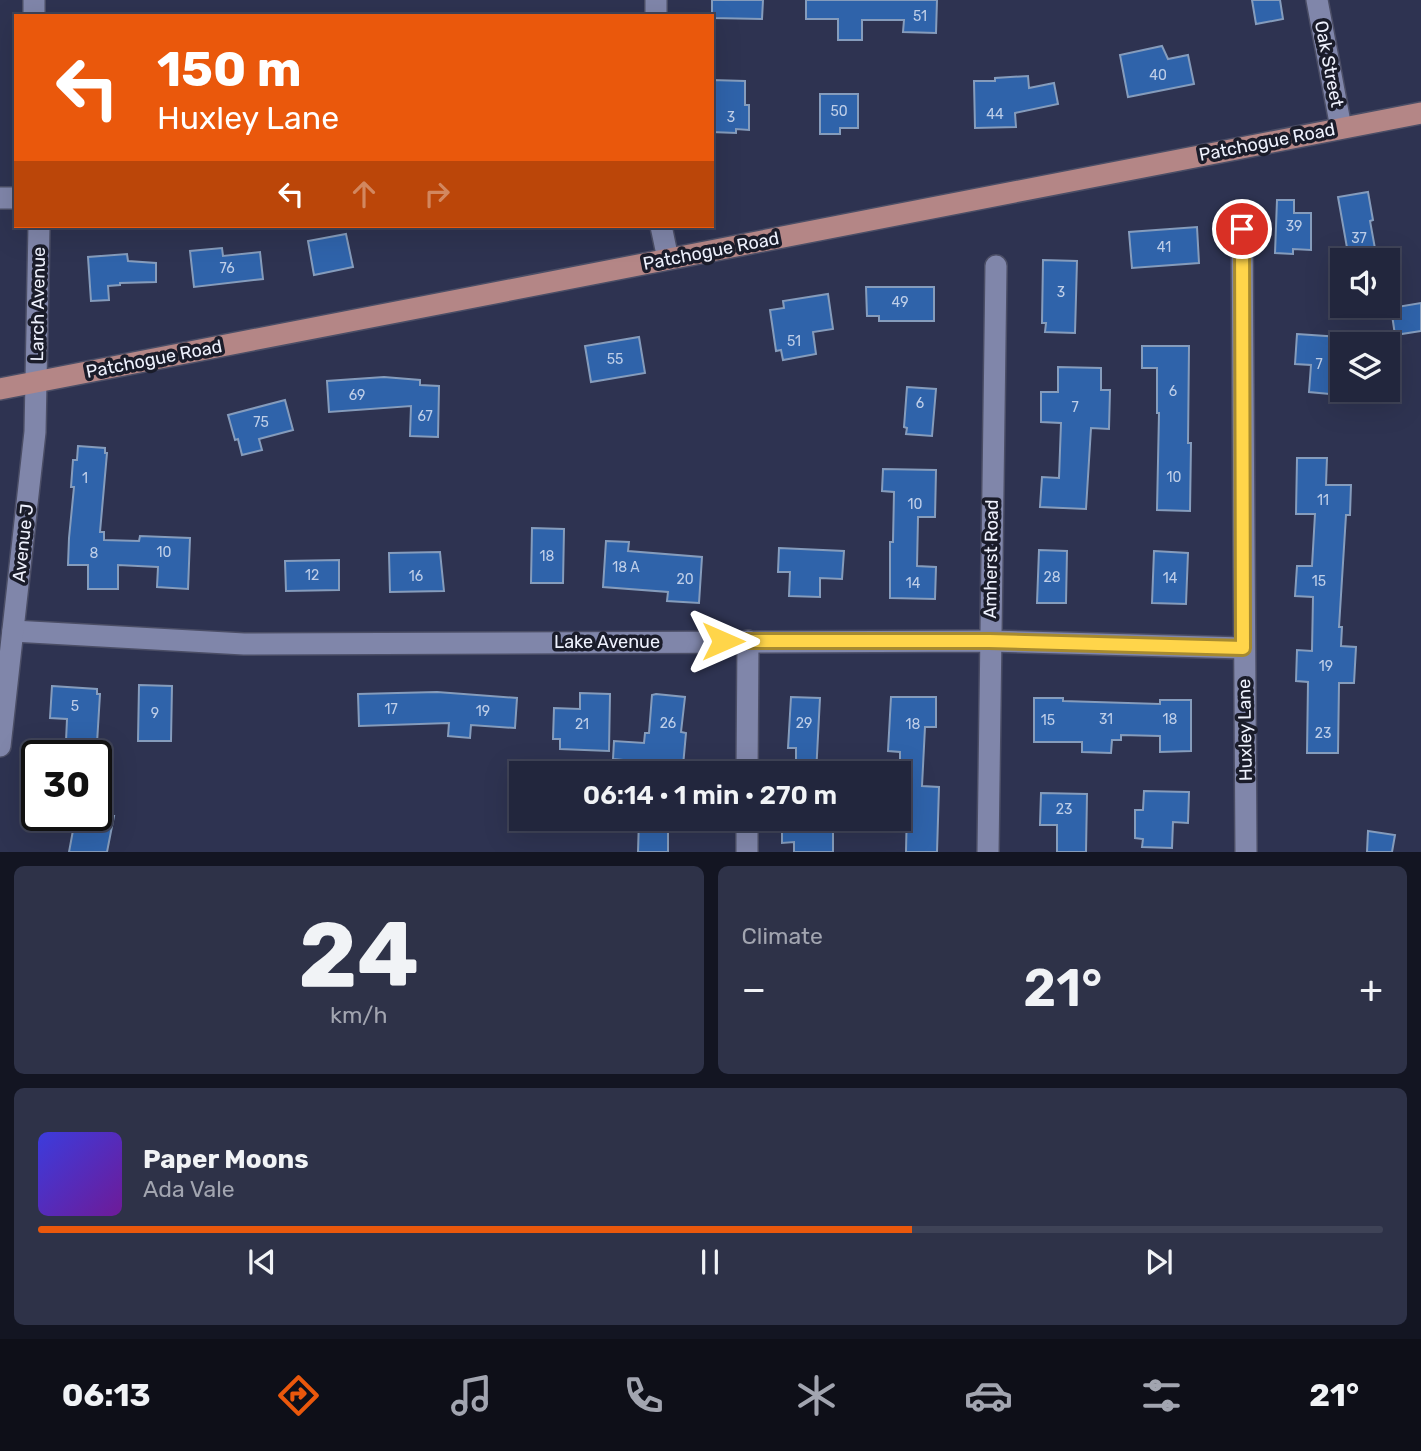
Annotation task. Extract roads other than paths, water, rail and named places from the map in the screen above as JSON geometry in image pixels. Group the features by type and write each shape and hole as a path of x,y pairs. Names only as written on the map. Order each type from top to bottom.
{"main road":[{"name":"Patchogue Road","path":"0,389 1421,113"}],"street":[{"name":"Oak Street","path":"1317,0 1341,128"},
{"name":"Larch Avenue","path":"37,381 39,228"},
{"path":"661,228 668,259"},
{"name":"Huxley Lane","path":"1242,229 1246,852"},
{"name":"Amherst Road","path":"988,852 996,266"},
{"name":"Avenue J","path":"0,746 35,432 37,381"},
{"name":"Lake Avenue","path":"13,631 244,644 989,641 1243,648"},
{"path":"747,761 748,641"},
{"path":"747,831 747,852"}]}
